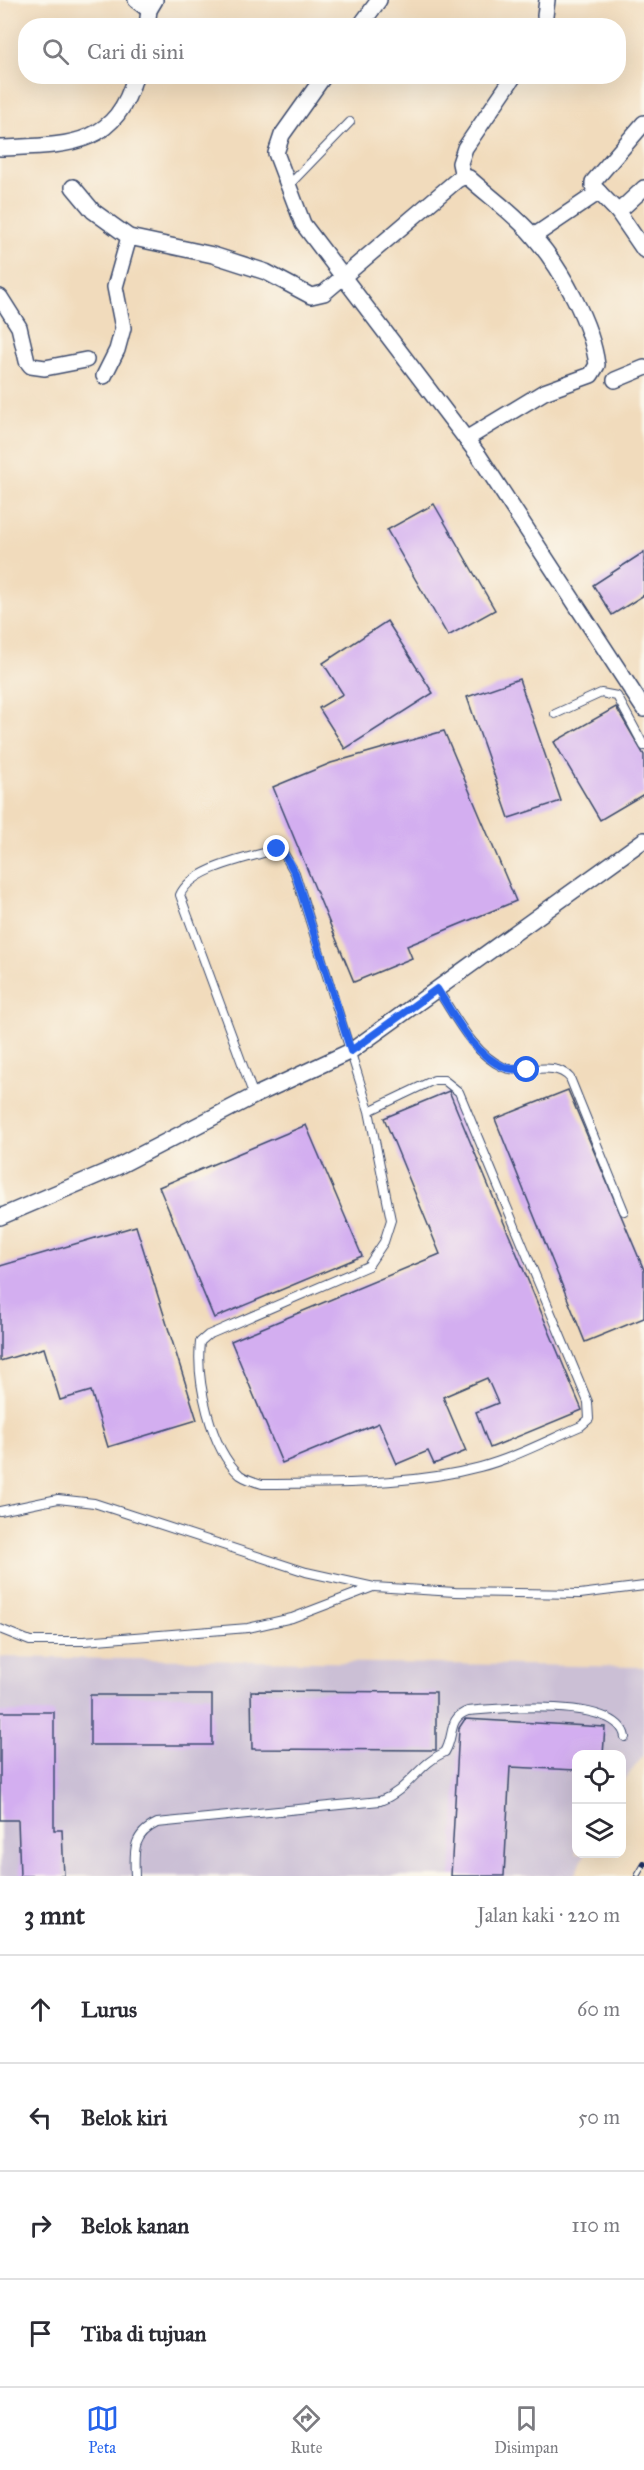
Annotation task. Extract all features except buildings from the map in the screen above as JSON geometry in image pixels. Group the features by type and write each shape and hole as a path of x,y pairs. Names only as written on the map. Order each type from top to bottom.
{"street":[{"path":"136,0 152,5"},
{"path":"366,18 378,0"},
{"path":"545,16 547,0"},
{"path":"0,148 81,141 101,132 116,119 130,94 133,84"},
{"path":"318,84 282,135 276,153 303,224 466,439 644,709"},
{"path":"463,177 460,163 465,148 509,84"},
{"path":"644,123 593,186 618,212 644,250"},
{"path":"463,177 469,178 534,236 558,269 583,317 597,362 596,370 591,375 544,392 466,439"},
{"path":"73,187 93,211 129,237 213,255 266,272 311,296 324,293 344,279 463,177"},
{"path":"618,212 644,188"},
{"path":"534,236 599,192"},
{"path":"104,376 117,350 123,328 115,287 129,237"},
{"path":"0,297 19,327 27,361 31,366 45,368 86,360"},
{"path":"615,380 644,368"},
{"path":"0,1217 117,1167 254,1096 351,1051 644,840"}],"lane":[{"path":"289,185 350,122"},
{"path":"555,714 601,693 617,696 644,746"},
{"path":"254,1096 180,895 183,888 198,875 277,849 283,852 295,873 351,1051 369,1111 391,1220 384,1242 368,1266 208,1335 200,1342 199,1357 204,1398 215,1436 230,1462 242,1476 262,1484 402,1481 442,1475 482,1467 581,1426 589,1419 588,1402 459,1092 444,1080 434,1080 369,1111"},
{"path":"437,989 470,1039 487,1056 504,1067 527,1070 548,1068 561,1071 570,1078 624,1211"},
{"path":"0,1511 58,1499 94,1503 306,1572 374,1587 455,1592 580,1594 644,1586"},
{"path":"0,1629 30,1641 84,1641 248,1628 292,1618 374,1587"},
{"path":"135,1876 136,1843 145,1829 157,1823 380,1801 396,1795 430,1759 445,1752 453,1723 460,1714 491,1709 569,1709 613,1719 623,1728 625,1737"}],"shaded area":[{"path":"0,1657 644,1667 644,1755 626,1778 626,1750 572,1750 572,1858 583,1858 574,1876 0,1876"}],"railway":[{"path":"637,1876 644,1864"}],"route":[{"path":"277,849 283,852 295,873 351,1051 437,989 470,1039 487,1056 504,1067 527,1070"}]}
